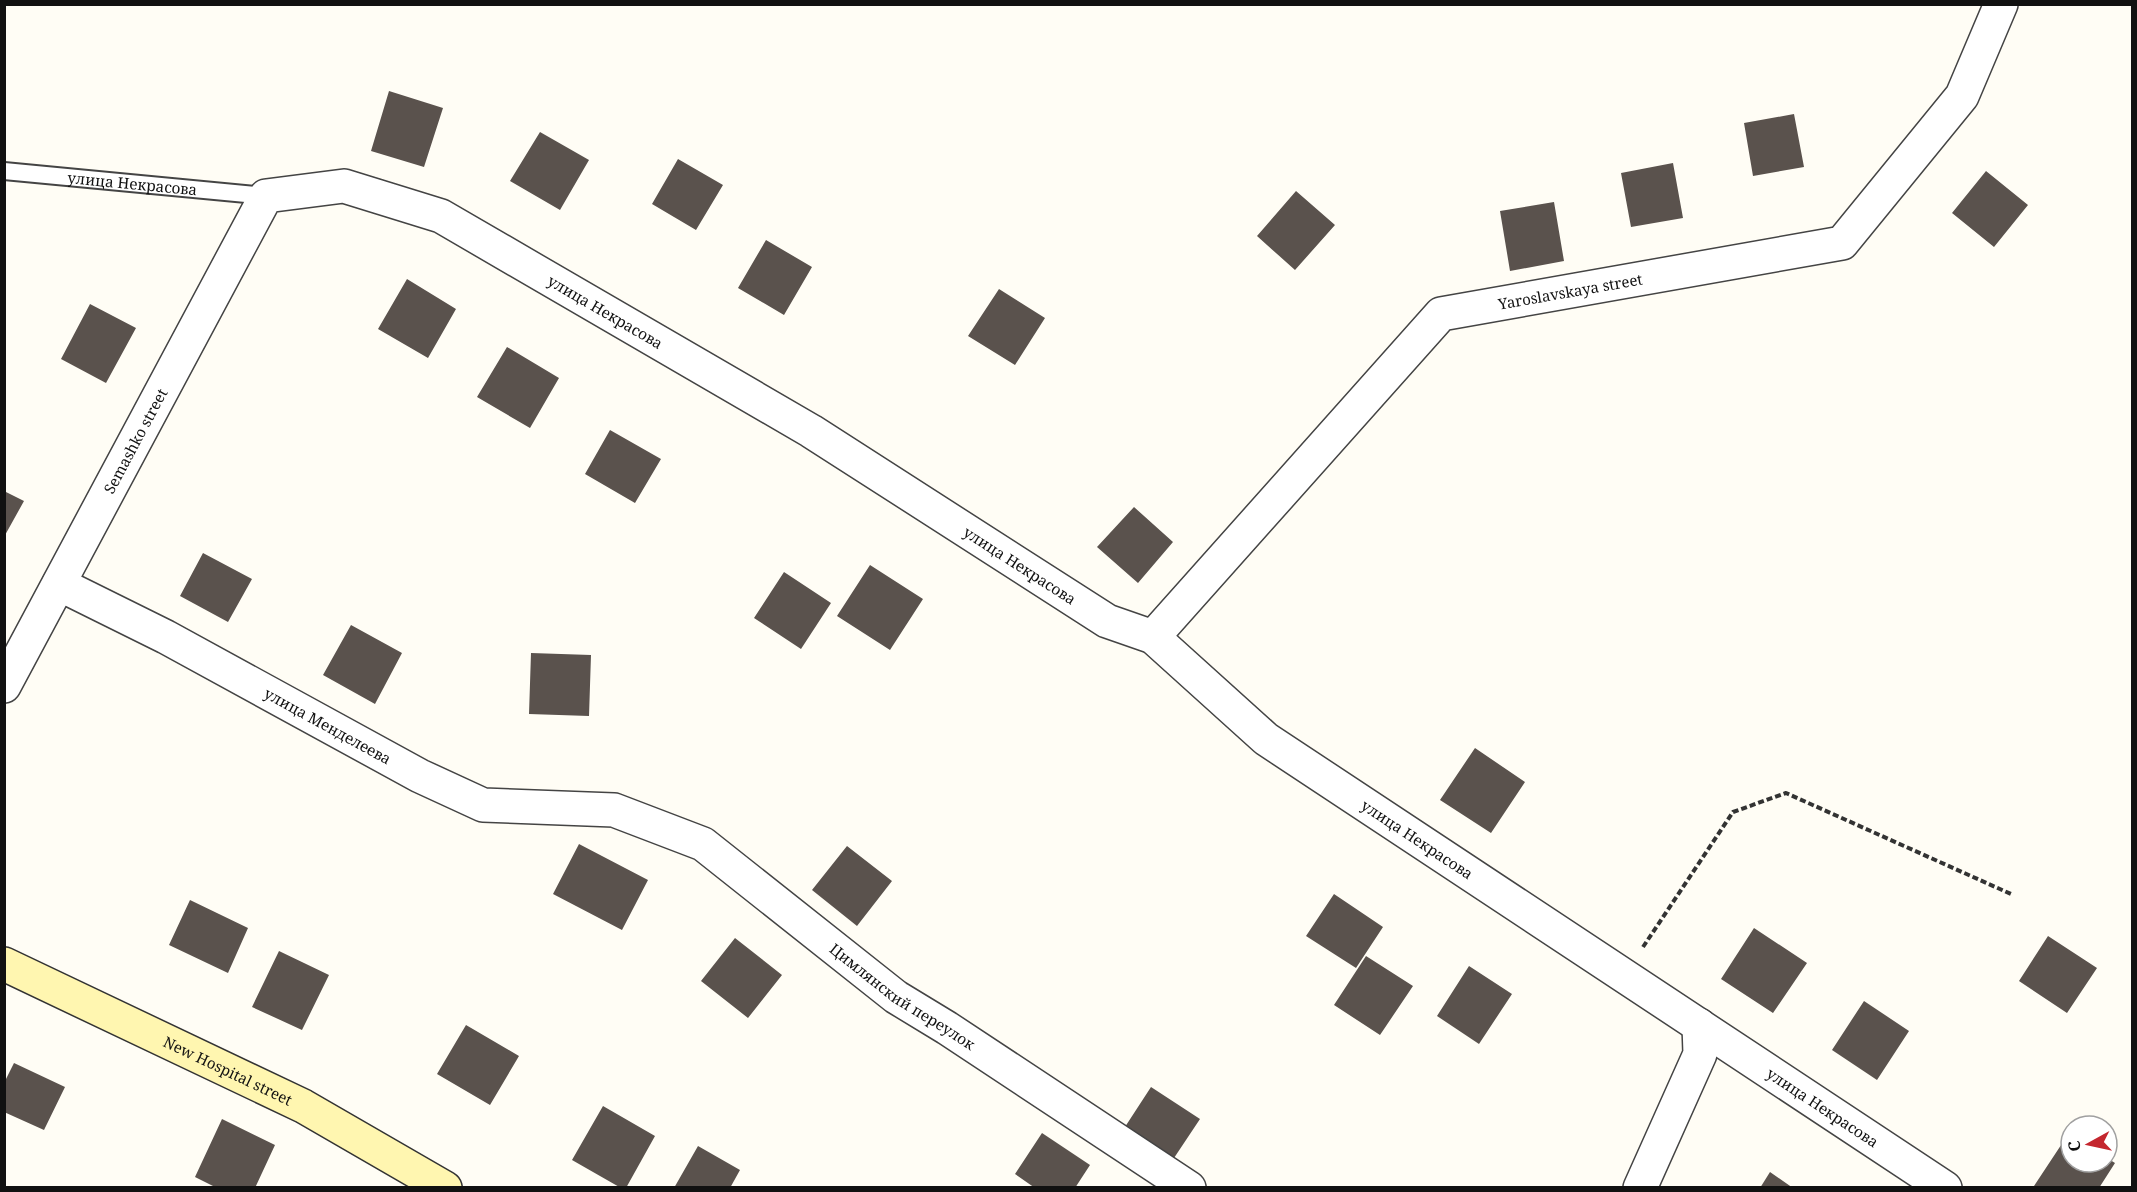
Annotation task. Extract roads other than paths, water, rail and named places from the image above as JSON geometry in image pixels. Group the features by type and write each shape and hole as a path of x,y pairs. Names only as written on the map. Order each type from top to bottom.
{"street":[{"name":"Yaroslavskaya street","path":"1154,637 1440,314 1842,243 1962,96 2001,4"},
{"name":"улица Некрасова","path":"266,196 344,186 441,216 811,431 1107,621 1154,637 1266,739 1945,1188"},
{"name":"Semashko street","path":"4,686 266,196"},
{"name":"улица Менделеева","path":"59,584 166,638 420,776 483,805 614,810"},
{"name":"Цимлянский переулок","path":"614,810 703,844 896,998 947,1028 1189,1188"},
{"name":"New Hospital street","path":"4,964 303,1106 445,1188"},
{"path":"1640,1188 1700,1053 1699,1025"}],"lane":[{"name":"улица Некрасова","path":"4,171 266,196"}]}
